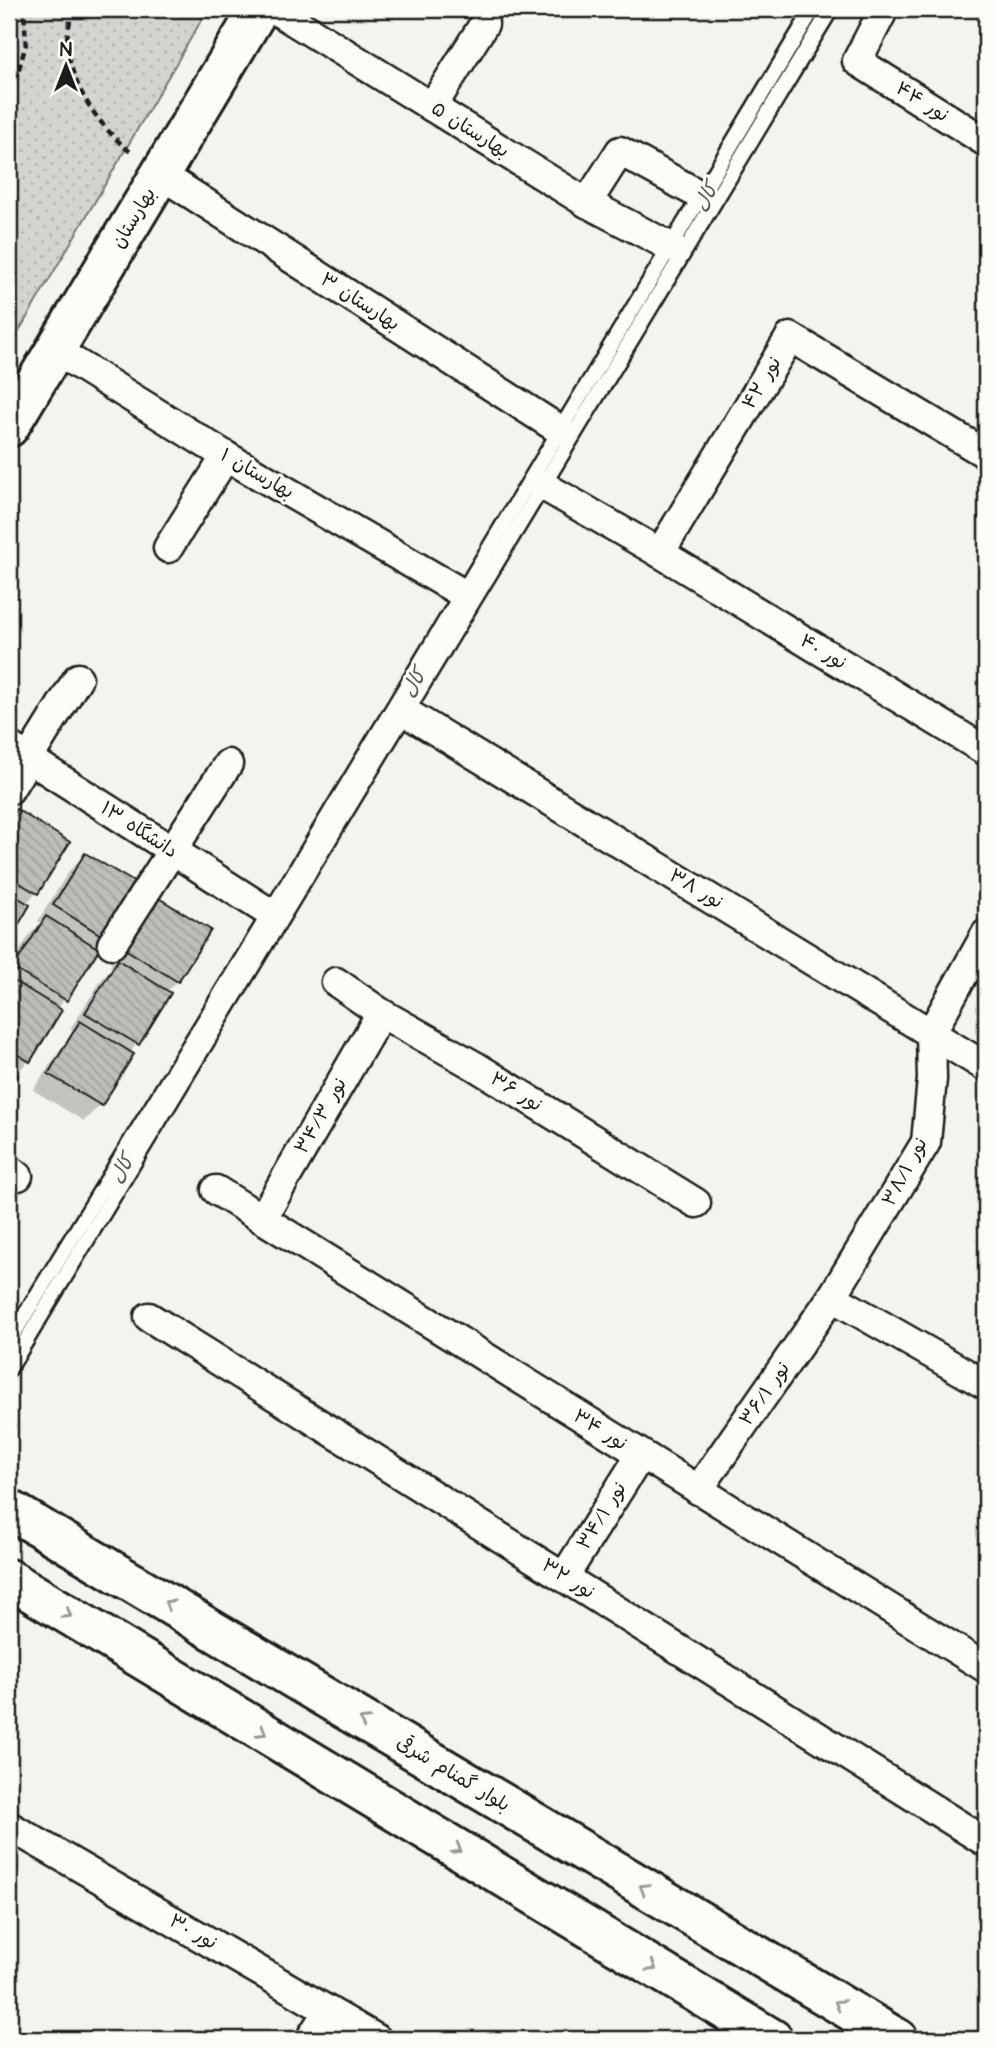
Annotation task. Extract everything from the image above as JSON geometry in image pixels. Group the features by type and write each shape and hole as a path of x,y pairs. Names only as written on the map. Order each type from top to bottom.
{"main road":[{"name":"بهارستان","path":"9,427 259,9"},
{"name":"بلوار گمنام شرقی","path":"9,1509 898,2039"},
{"path":"9,1579 772,2039"}],"street":[{"name":"بهارستان ۵","path":"274,9 587,203 671,247"},
{"name":"نور ۴۴","path":"884,9 857,61 986,142"},
{"path":"432,107 484,24"},
{"path":"587,203 620,151 700,195"},
{"name":"بهارستان ۳","path":"160,174 560,430"},
{"name":"نور ۴۲","path":"660,553 790,337 986,454"},
{"name":"بهارستان ۱","path":"55,350 226,456 462,593"},
{"path":"168,548 226,456"},
{"name":"نور ۴۰","path":"542,485 660,553 986,751"},
{"path":"9,790 19,752 78,678"},
{"name":"نور ۳۸","path":"405,712 986,1067"},
{"name":"دانشگاه ۱۳","path":"19,752 270,913"},
{"path":"112,944 228,764"},
{"path":"931,1033 986,934"},
{"name":"نور ۳۶","path":"336,982 381,1013 475,1066 696,1203"},
{"name":"نور ۳۴/۳","path":"262,1219 381,1013"},
{"name":"نور ۳۸/۱","path":"832,1297 926,1142 932,1079 931,1033"},
{"name":"نور ۳۴","path":"216,1190 640,1456 986,1668"},
{"path":"832,1297 986,1385"},
{"name":"نور ۳۶/۱","path":"698,1490 832,1297"},
{"name":"نور ۳۲","path":"149,1317 986,1842"},
{"name":"نور ۳۴/۱","path":"564,1577 640,1456"},
{"name":"نور ۳۰","path":"9,1826 377,2039"},
{"path":"310,2039 328,2011"}],"lane":[{"path":"9,1341 270,913 813,9"},
{"path":"9,1369 831,9"}],"path":[{"path":"72,9 67,41 75,80 96,114 125,148 160,174"},
{"path":"9,14 25,10 26,44 9,104"}],"shaded area":[{"path":"9,9 208,9 9,348"}],"building":[{"path":"16,809 70,842 38,894 9,877 9,821"},
{"path":"85,853 139,885 106,938 53,905"},
{"path":"9,892 30,905 9,941"},
{"path":"157,897 211,930 178,982 125,949"},
{"path":"46,916 99,949 67,1001 13,968"},
{"path":"118,960 171,993 139,1045 85,1013"},
{"path":"9,978 62,1010 30,1062 9,1049"},
{"path":"80,1021 134,1054 102,1106 48,1074"},
{"path":"9,1069 18,1075 9,1090"}],"water label":[{"name":"کال","path":"706,197"},
{"name":"کال","path":"414,683"},
{"name":"کال","path":"122,1169"}]}
